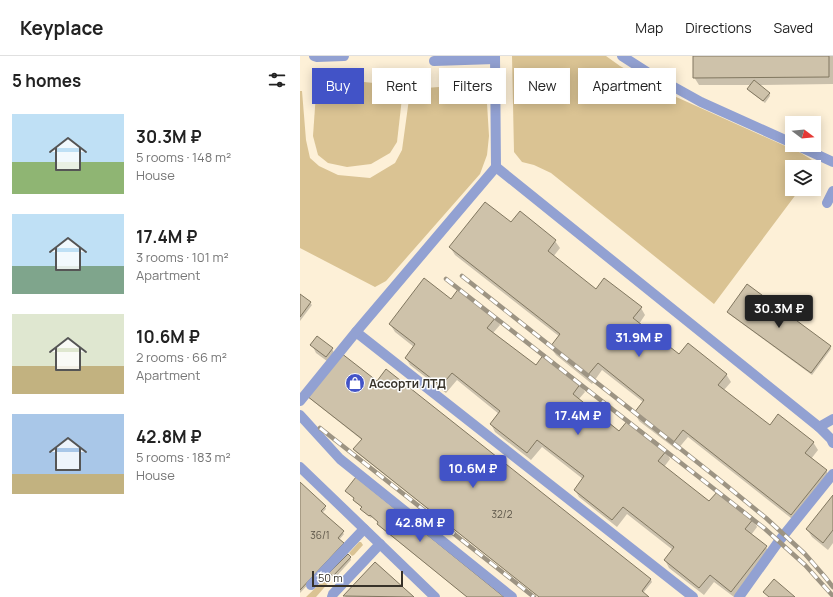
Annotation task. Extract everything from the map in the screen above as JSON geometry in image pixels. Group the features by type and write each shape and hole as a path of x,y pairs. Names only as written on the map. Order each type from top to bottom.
{"lane":[{"path":"314,56 344,56"},
{"path":"622,56 647,72 701,102 785,140"},
{"path":"300,401 356,332 496,168 495,57 434,61"},
{"path":"811,152 833,162"},
{"path":"496,168 819,427 833,443"},
{"path":"827,203 833,191"},
{"path":"356,332 693,597"},
{"path":"300,415 340,459 512,597"},
{"path":"819,427 833,419"},
{"path":"300,467 435,597"},
{"path":"740,597 779,541 833,474"},
{"path":"311,585 364,529"},
{"path":"332,597 333,594 380,544"}],"shaded area":[{"path":"512,56 606,56 624,68 578,68 578,104 676,104 676,97 785,146 785,152 799,152 812,160 785,160 785,196 795,196 714,304 551,173 534,165 522,162 514,152"},
{"path":"364,82 372,83 372,104 401,104 397,142 390,153 371,164 347,167 328,163 318,155 313,136 315,104 364,104"},
{"path":"439,87 439,104 487,104 489,136 487,155 480,174 386,281 375,287 300,248 300,91 302,91 306,140 310,158 319,166 338,175 370,178 395,163 402,150 408,104 431,104 431,88"},
{"path":"359,542 363,545 352,556 349,553"},
{"path":"329,575 332,577 330,581 316,597 306,597"}],"building":[{"path":"693,56 829,56 829,77 693,78"},
{"path":"754,80 770,93 763,101 747,89"},
{"path":"485,202 511,222 520,211 556,240 548,251 596,289 604,278 642,307 633,318 679,354 688,343 727,374 718,385 770,425 778,414 814,442 805,453 827,470 791,515 683,430 673,443 634,413 644,400 598,363 587,376 550,347 560,334 449,247"},
{"path":"424,278 451,299 459,288 496,317 487,328 536,365 544,354 581,383 573,394 619,431 628,420 667,450 658,461 709,501 718,491 754,518 745,529 767,546 731,592 710,575 699,588 664,560 674,547 623,507 612,520 574,490 584,476 537,440 527,453 490,424 500,411 452,373 441,386 405,358 415,344 389,324"},
{"path":"747,284 831,346 811,373 727,312"},
{"path":"300,294 311,302 300,317"},
{"path":"317,336 333,348 326,357 310,345"},
{"path":"341,353 377,381 386,369 651,579 642,591 649,597 539,597 353,449 362,439 307,396"},
{"path":"356,477 504,597 467,597 377,524 378,522 370,515 369,516 360,509 362,507 345,491"},
{"path":"300,482 326,506 321,511 344,531 338,538 344,543 300,590"},
{"path":"833,495 833,530 823,543 806,529"},
{"path":"348,554 351,557 333,576 329,573"},
{"path":"375,562 414,597 343,596"},
{"path":"774,579 795,597 769,597 763,592"}],"railway":[{"path":"462,276 766,518 805,554 833,587"},
{"path":"446,279 764,528 805,565 833,596"},
{"path":"320,428 534,597"}],"place":[{"name":"Ассорти ЛТД","path":"355,383"}]}
